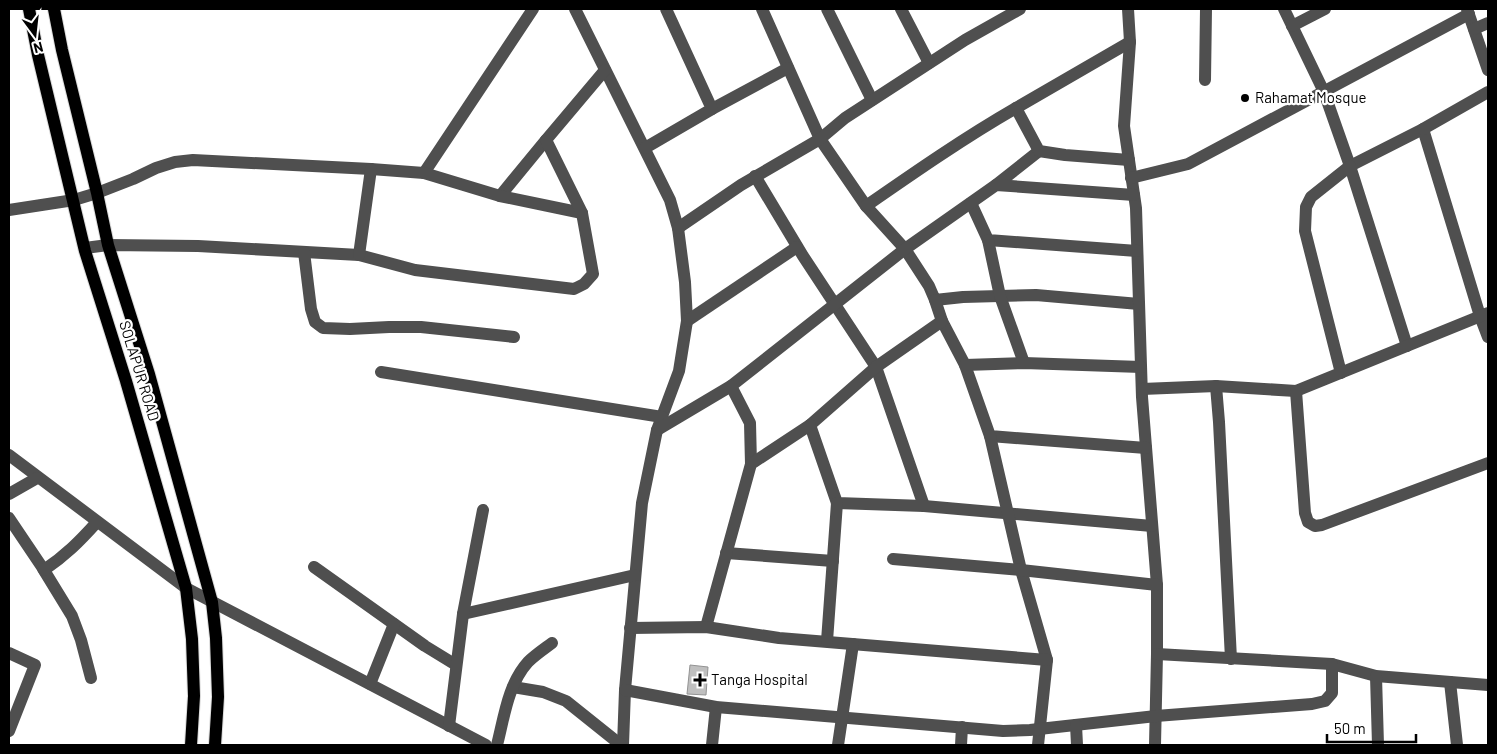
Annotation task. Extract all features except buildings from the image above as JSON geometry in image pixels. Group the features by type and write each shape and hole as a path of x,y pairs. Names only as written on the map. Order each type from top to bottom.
{"main road":[{"name":"SOLAPUR ROAD","path":"29,9 38,55 85,248 186,588 192,639 194,696 191,745"},
{"name":"SOLAPUR ROAD","path":"54,9 108,245 149,374 212,602 216,638 218,696 215,745"}],"street":[{"path":"424,173 533,9"},
{"path":"575,9 670,200 678,228 685,282 687,321 679,371 657,430 642,503 630,628 622,745"},
{"path":"666,9 712,110"},
{"path":"762,9 820,140 866,206 905,249 929,286 942,321 965,365 990,436 1021,570 1047,660 1038,745"},
{"path":"827,9 872,100"},
{"path":"901,9 930,63"},
{"path":"678,228 755,176 820,140 845,118 965,40 1020,9"},
{"path":"1128,9 1130,42 1124,126 1134,195 1142,389 1157,585 1156,745"},
{"path":"1205,80 1206,9"},
{"path":"1284,9 1324,92 1350,166 1407,346"},
{"path":"1292,26 1325,9"},
{"path":"1131,178 1188,164 1324,92 1468,11 1488,70"},
{"path":"1474,28 1488,23"},
{"path":"866,206 987,125 1130,42"},
{"path":"645,148 788,68"},
{"path":"500,196 605,70"},
{"path":"1341,372 1305,231 1306,207 1311,197 1350,166 1423,129 1488,92"},
{"path":"1016,108 1039,152"},
{"path":"1423,129 1484,315 1488,337"},
{"path":"85,248 108,245 198,246 359,255 415,270 574,289 584,284 593,274 582,213 546,140"},
{"path":"657,430 731,386 905,249 996,186 1039,152 1129,160"},
{"path":"9,210 74,200 133,180 156,168 175,162 193,160 424,173 500,196 582,213"},
{"path":"359,255 372,169"},
{"path":"755,176 798,247 876,367 924,506"},
{"path":"996,186 1134,195"},
{"path":"971,203 988,240 1000,296 1024,363"},
{"path":"988,240 1137,251"},
{"path":"687,321 798,247"},
{"path":"304,252 311,309 315,322 323,328 350,330 421,327 514,337"},
{"path":"935,300 964,297 1036,295 1139,304"},
{"path":"1142,389 1216,386 1296,391 1484,315"},
{"path":"751,464 810,425 876,367 942,321"},
{"path":"965,365 1024,363 1141,367"},
{"path":"381,372 662,417"},
{"path":"706,627 751,464 750,423 731,386"},
{"path":"1216,386 1231,658"},
{"path":"1296,391 1305,513 1308,522 1315,526 1488,462"},
{"path":"810,425 837,503 827,641"},
{"path":"990,436 1146,448"},
{"path":"9,455 37,478 186,588 486,745"},
{"path":"9,494 37,478"},
{"path":"837,503 924,506 1152,526"},
{"path":"449,726 463,614 483,510"},
{"path":"9,518 72,616 81,640 91,678"},
{"path":"44,570 73,549 97,522"},
{"path":"726,553 832,561"},
{"path":"893,559 1021,570 1157,585"},
{"path":"314,567 436,654 456,665"},
{"path":"463,614 635,575"},
{"path":"370,684 394,624"},
{"path":"630,628 706,627 779,638 1047,660"},
{"path":"497,745 517,678 527,663 552,643"},
{"path":"838,745 853,644"},
{"path":"9,653 36,666 9,731"},
{"path":"1157,654 1332,664 1376,676 1488,685"},
{"path":"625,690 716,707 1003,731 1040,729 1156,716 1302,705 1325,701 1332,693 1332,664"},
{"path":"1376,676 1378,745"},
{"path":"1450,682 1457,745"},
{"path":"513,687 543,692 566,701 622,745"},
{"path":"712,745 716,707"},
{"path":"1076,725 1077,745"},
{"path":"960,745 962,727"}],"place":[{"name":"Rahamat Mosque","path":"1245,98"},
{"name":"Tanga Hospital","path":"700,680"}]}
